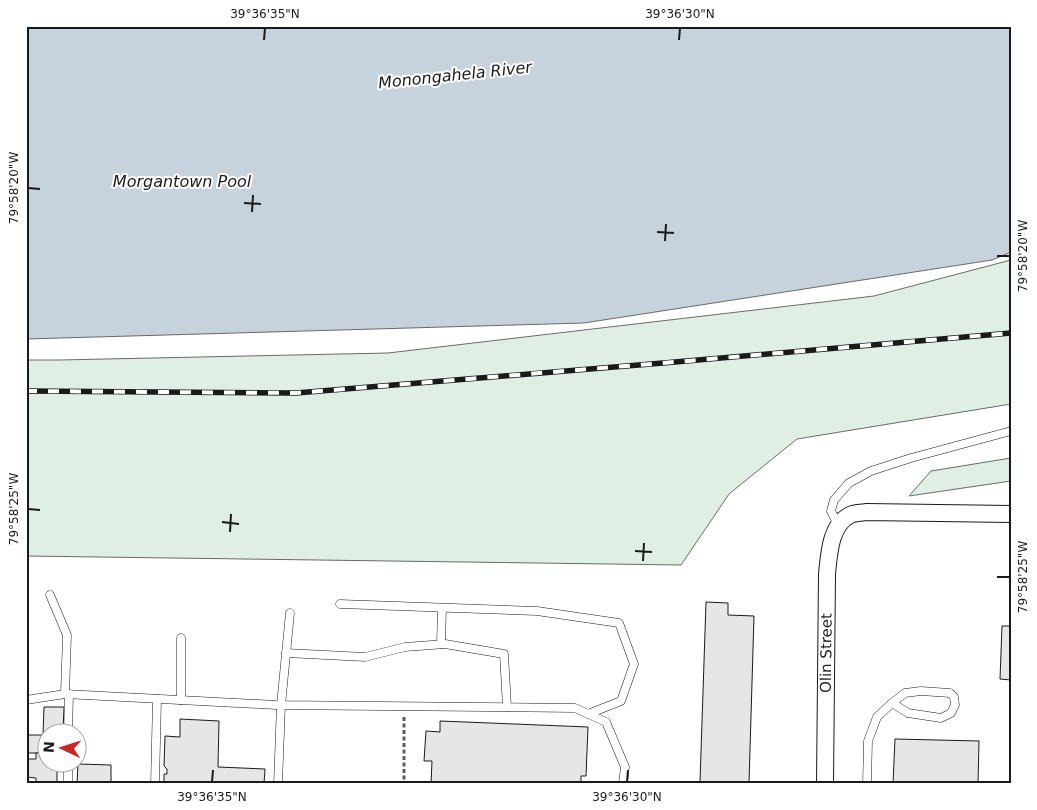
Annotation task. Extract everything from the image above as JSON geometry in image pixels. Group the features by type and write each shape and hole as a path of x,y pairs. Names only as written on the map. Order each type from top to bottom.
{"street":[{"path":"838,524 850,515 866,512 1011,514"},
{"name":"Olin Street","path":"825,784 827,574 830,547 838,524"}],"lane":[{"path":"838,524 831,511 834,500 850,483 871,471 911,458 1011,431"},
{"path":"50,595 67,634 68,722"},
{"path":"340,604 537,611 619,623 634,664 621,700 588,714"},
{"path":"441,644 442,608"},
{"path":"278,784 281,705 290,613"},
{"path":"181,638 181,700"},
{"path":"286,653 365,657 406,647 441,644 504,654 507,707"},
{"path":"867,784 868,741 877,717 892,703 905,693 921,691 950,693 954,697 955,705 951,713 941,718 908,713 892,703"},
{"path":"26,700 67,694 281,705 575,708 606,722 624,767 623,784"},
{"path":"155,784 157,699"}],"path":[{"path":"404,706 404,784"}],"green space":[{"path":"1011,260 1011,404 797,439 729,494 681,565 26,556 26,360 388,353 874,296"},
{"path":"1011,458 1011,481 909,496 931,471"}],"water":[{"name":"Morgantown Pool","path":"26,26 1011,26 1011,252 992,260 584,323 26,339"}],"building":[{"path":"706,602 728,603 728,615 754,616 749,783 700,782"},
{"path":"1002,626 1011,626 1011,680 1000,679"},
{"path":"44,707 64,707 63,722 43,722"},
{"path":"180,719 219,721 218,767 265,769 264,784 164,784 164,774 167,774 167,769 164,766 165,736 180,737"},
{"path":"440,721 588,727 586,776 581,776 581,784 431,784 432,761 424,761 426,731 440,732"},
{"path":"26,735 38,735 38,753 26,753"},
{"path":"895,739 979,741 978,784 893,784"},
{"path":"36,753 38,753 38,772 57,772 57,784 36,784 36,778 26,777 26,759 36,759"},
{"path":"88,764 111,765 111,784 77,784 78,772 88,772"}],"railway":[{"path":"26,391 296,393 1011,333"}],"water label":[{"name":"Monongahela River","path":"455,75"}]}
